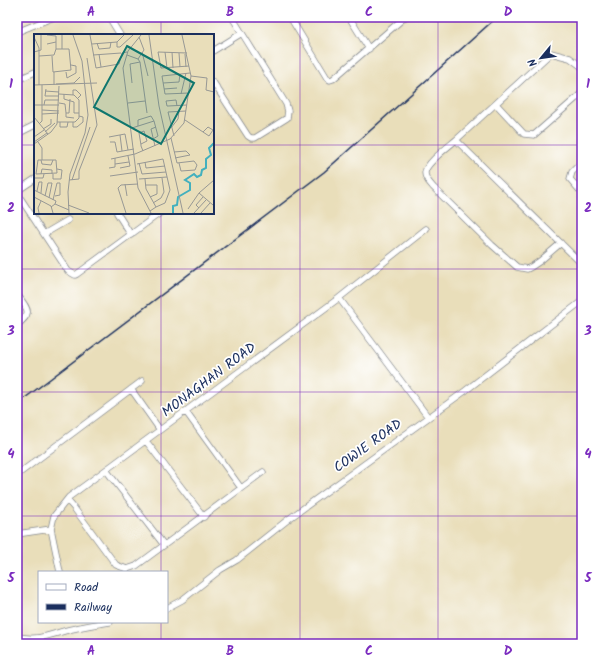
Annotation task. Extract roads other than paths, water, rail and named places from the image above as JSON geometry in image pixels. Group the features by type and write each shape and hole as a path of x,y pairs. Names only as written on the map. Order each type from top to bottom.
{"street":[{"path":"17,32 54,17"},
{"path":"109,17 119,34"},
{"path":"214,84 249,137 256,138 287,118 288,111 286,104 232,17"},
{"path":"290,17 327,78 330,80 369,49 405,17"},
{"path":"349,17 369,49"},
{"path":"214,50 242,33"},
{"path":"561,243 532,267 527,269 517,267 492,245 428,182 425,175 426,168 552,54 570,58 582,66"},
{"path":"17,80 34,72"},
{"path":"496,104 524,134 534,135 582,93"},
{"path":"17,134 34,126"},
{"path":"456,140 582,264"},
{"path":"582,162 572,172 570,179 582,193"},
{"path":"34,180 17,192 68,271 75,275 159,214"},
{"path":"118,214 131,235"},
{"path":"44,234 68,220"},
{"name":"MONAGHAN ROAD","path":"51,529 54,516 69,497 339,298 426,229"},
{"path":"17,294 28,314 26,318 17,325"},
{"path":"339,298 428,417"},
{"name":"COWIE ROAD","path":"168,607 182,600 220,570 237,560 290,518 428,417 582,301"},
{"path":"17,476 142,381"},
{"path":"131,389 160,430"},
{"path":"186,412 241,488"},
{"path":"146,441 204,516"},
{"path":"106,470 164,545"},
{"path":"66,500 74,508 116,565 127,570 136,566 263,472"},
{"path":"17,534 51,529 60,571"},
{"path":"71,623 72,629"},
{"path":"17,637 31,639 45,638 72,629 105,623"},
{"path":"45,638 48,644"}],"railway":[{"path":"17,404 324,172 497,17"}]}
